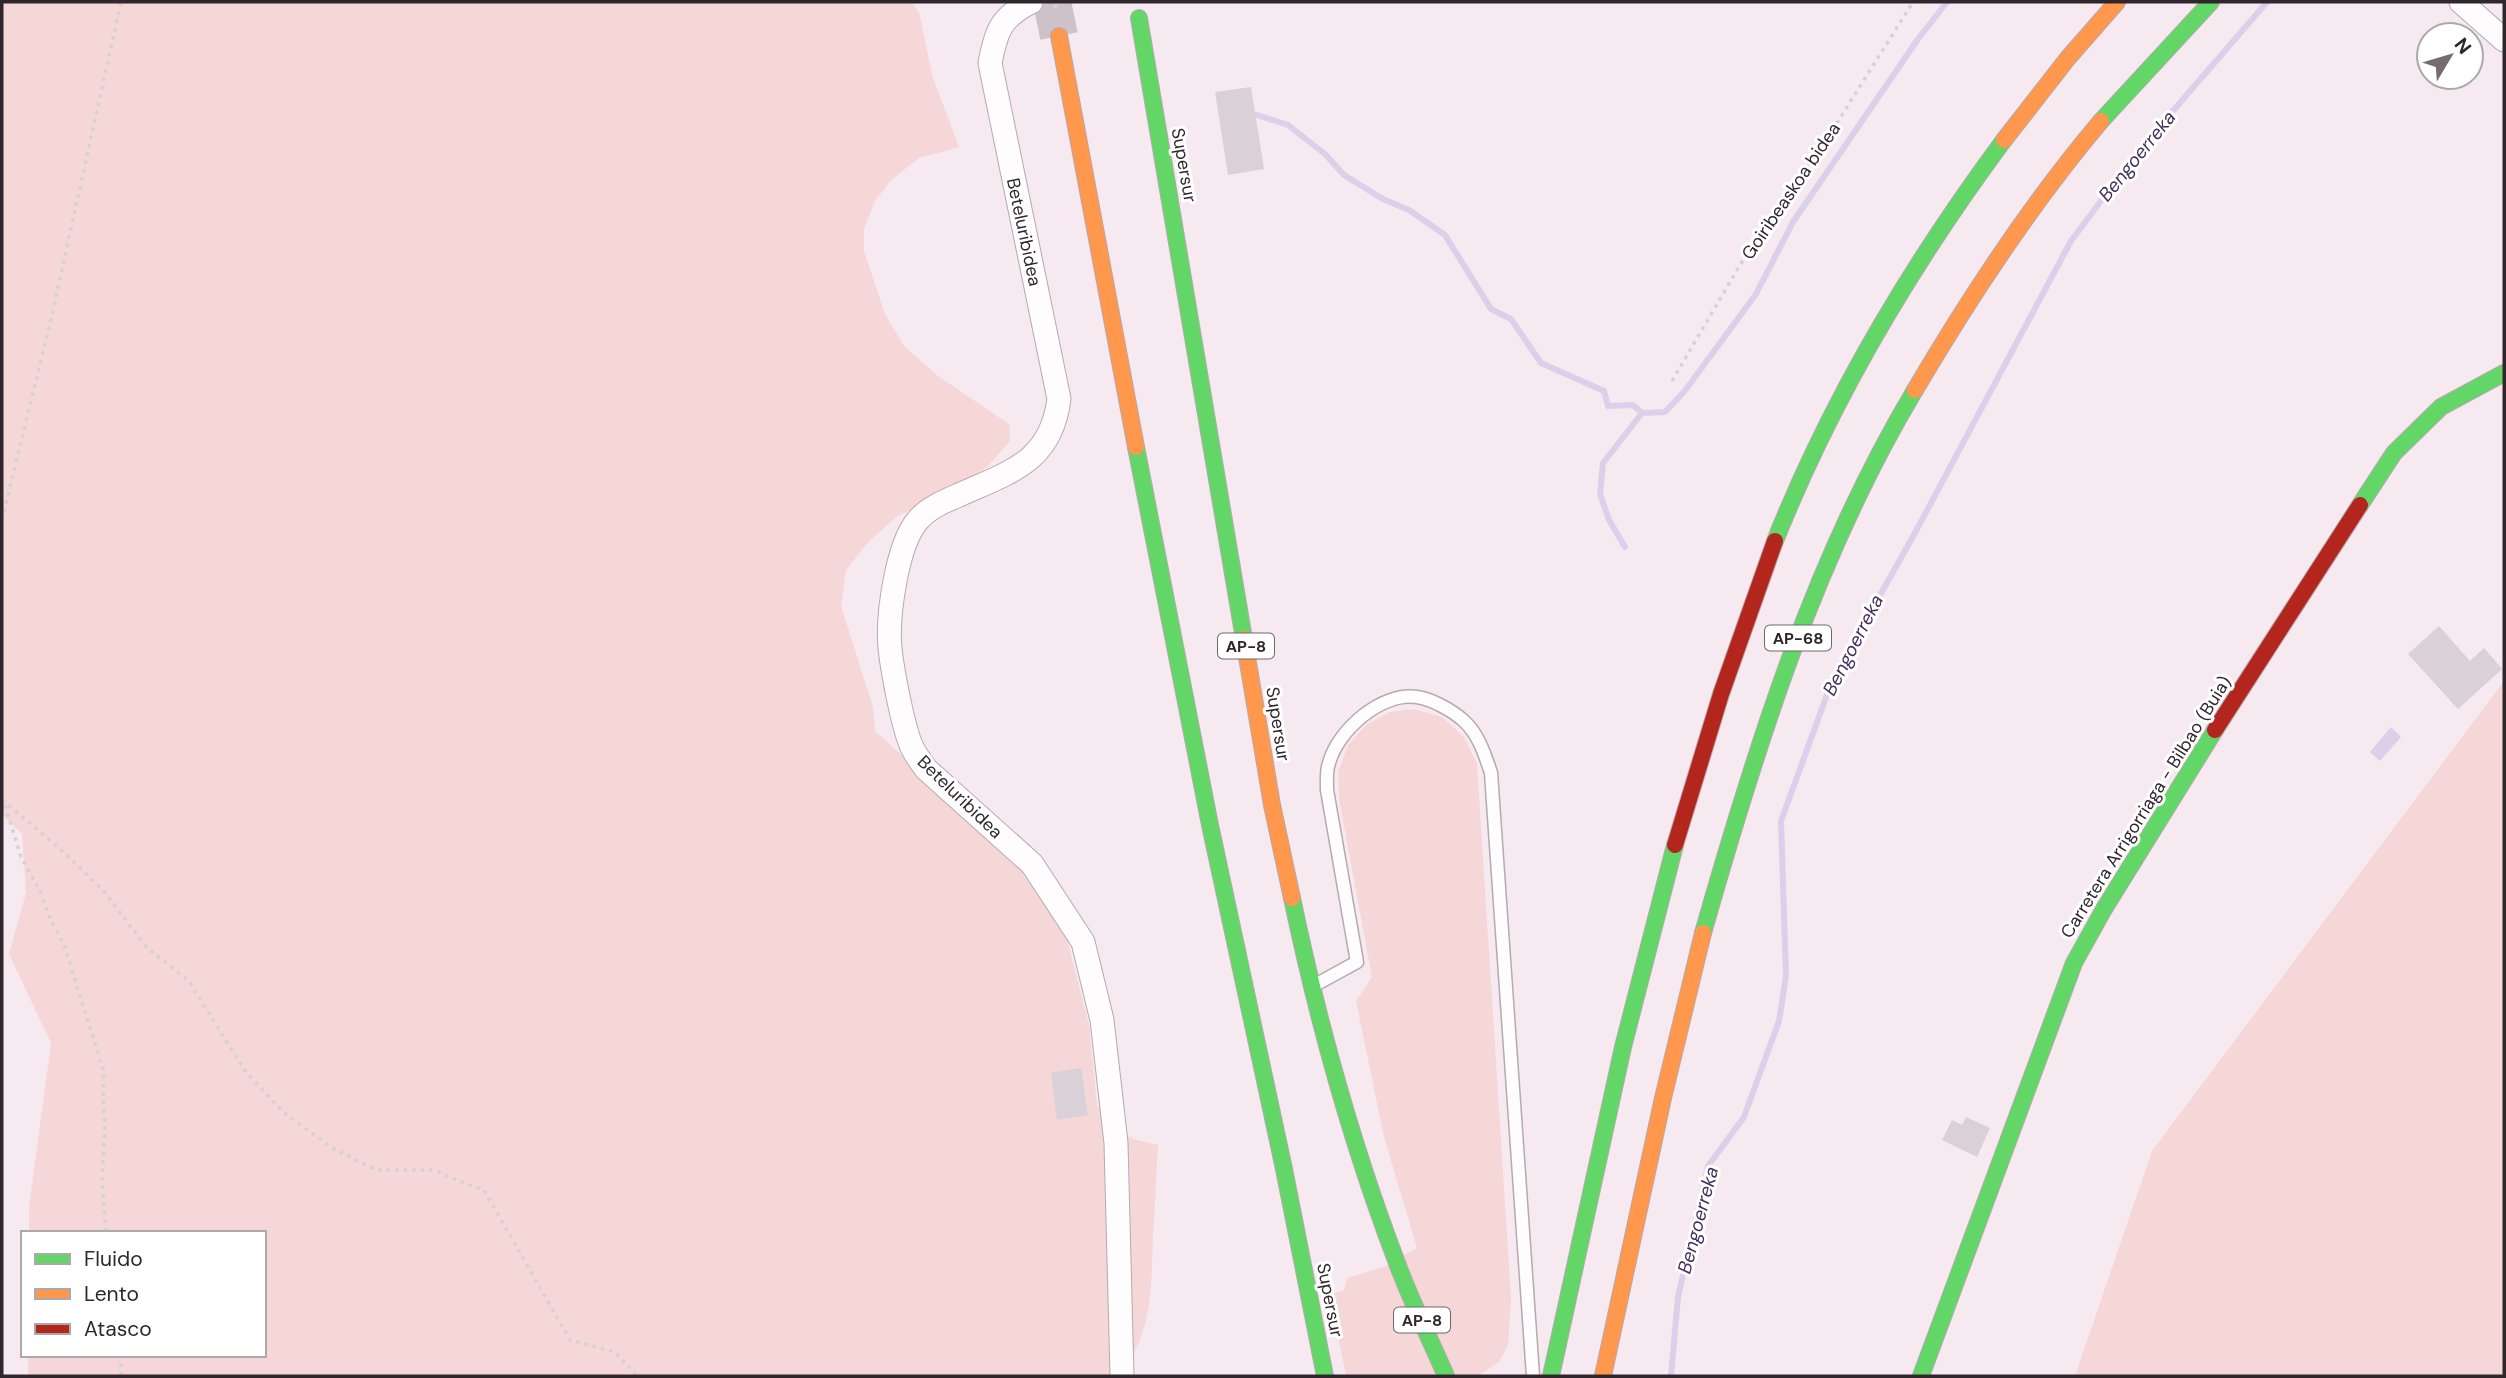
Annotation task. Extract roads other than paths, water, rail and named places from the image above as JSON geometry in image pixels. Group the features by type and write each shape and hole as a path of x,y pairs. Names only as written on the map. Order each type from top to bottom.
{"main road":[{"name":"AP-68","path":"1551,1376 1601,1144 1670,860 1730,667 1792,501 1845,393 1927,250 1975,178 2025,111 2117,2"},
{"name":"AP-68","path":"1603,1376 1664,1092 1717,882 1779,687 1839,539 1913,392 1967,301 2080,145 2211,2"},
{"name":"Supersur","path":"1139,18 1272,805 1311,987 1348,1119 1397,1264 1446,1376"},
{"name":"Supersur","path":"1059,36 1126,396 1210,822 1325,1376"},
{"name":"Carretera Arrigorriaga - Bilbao (Buia)","path":"1921,1376 2074,963 2104,909 2239,692 2394,453 2441,407 2504,373"}],"street":[{"path":"2461,2 2504,40"},
{"name":"Beteluribidea","path":"1041,5 1015,10 1003,20 994,42 990,63 1059,399 1056,421 1043,445 1017,469 941,503 918,519 906,541 894,583 890,646 912,749 934,777 1032,864 1083,942 1102,1020 1116,1143 1122,1376"}],"lane":[{"path":"1311,987 1357,962 1327,790 1329,763 1344,733 1365,713 1397,698 1418,697 1441,706 1465,722 1482,746 1491,773 1533,1376"}],"waterway":[{"path":"1625,547 1609,520 1600,494 1603,463 1642,413 1665,412 1684,392 1756,294 1793,222 1918,39 1947,2"},
{"name":"Bengoerreka","path":"1671,1376 1678,1297 1708,1166 1744,1117 1779,1021 1786,976 1781,821 1832,681 1916,531 2071,241 2140,149 2267,2"},
{"path":"1257,115 1288,125 1325,154 1344,175 1383,199 1409,210 1445,235 1491,309 1511,319 1541,363 1604,391 1608,406 1633,405 1642,413"}],"tunnel":[{"path":"1052,2 1059,36"}]}
